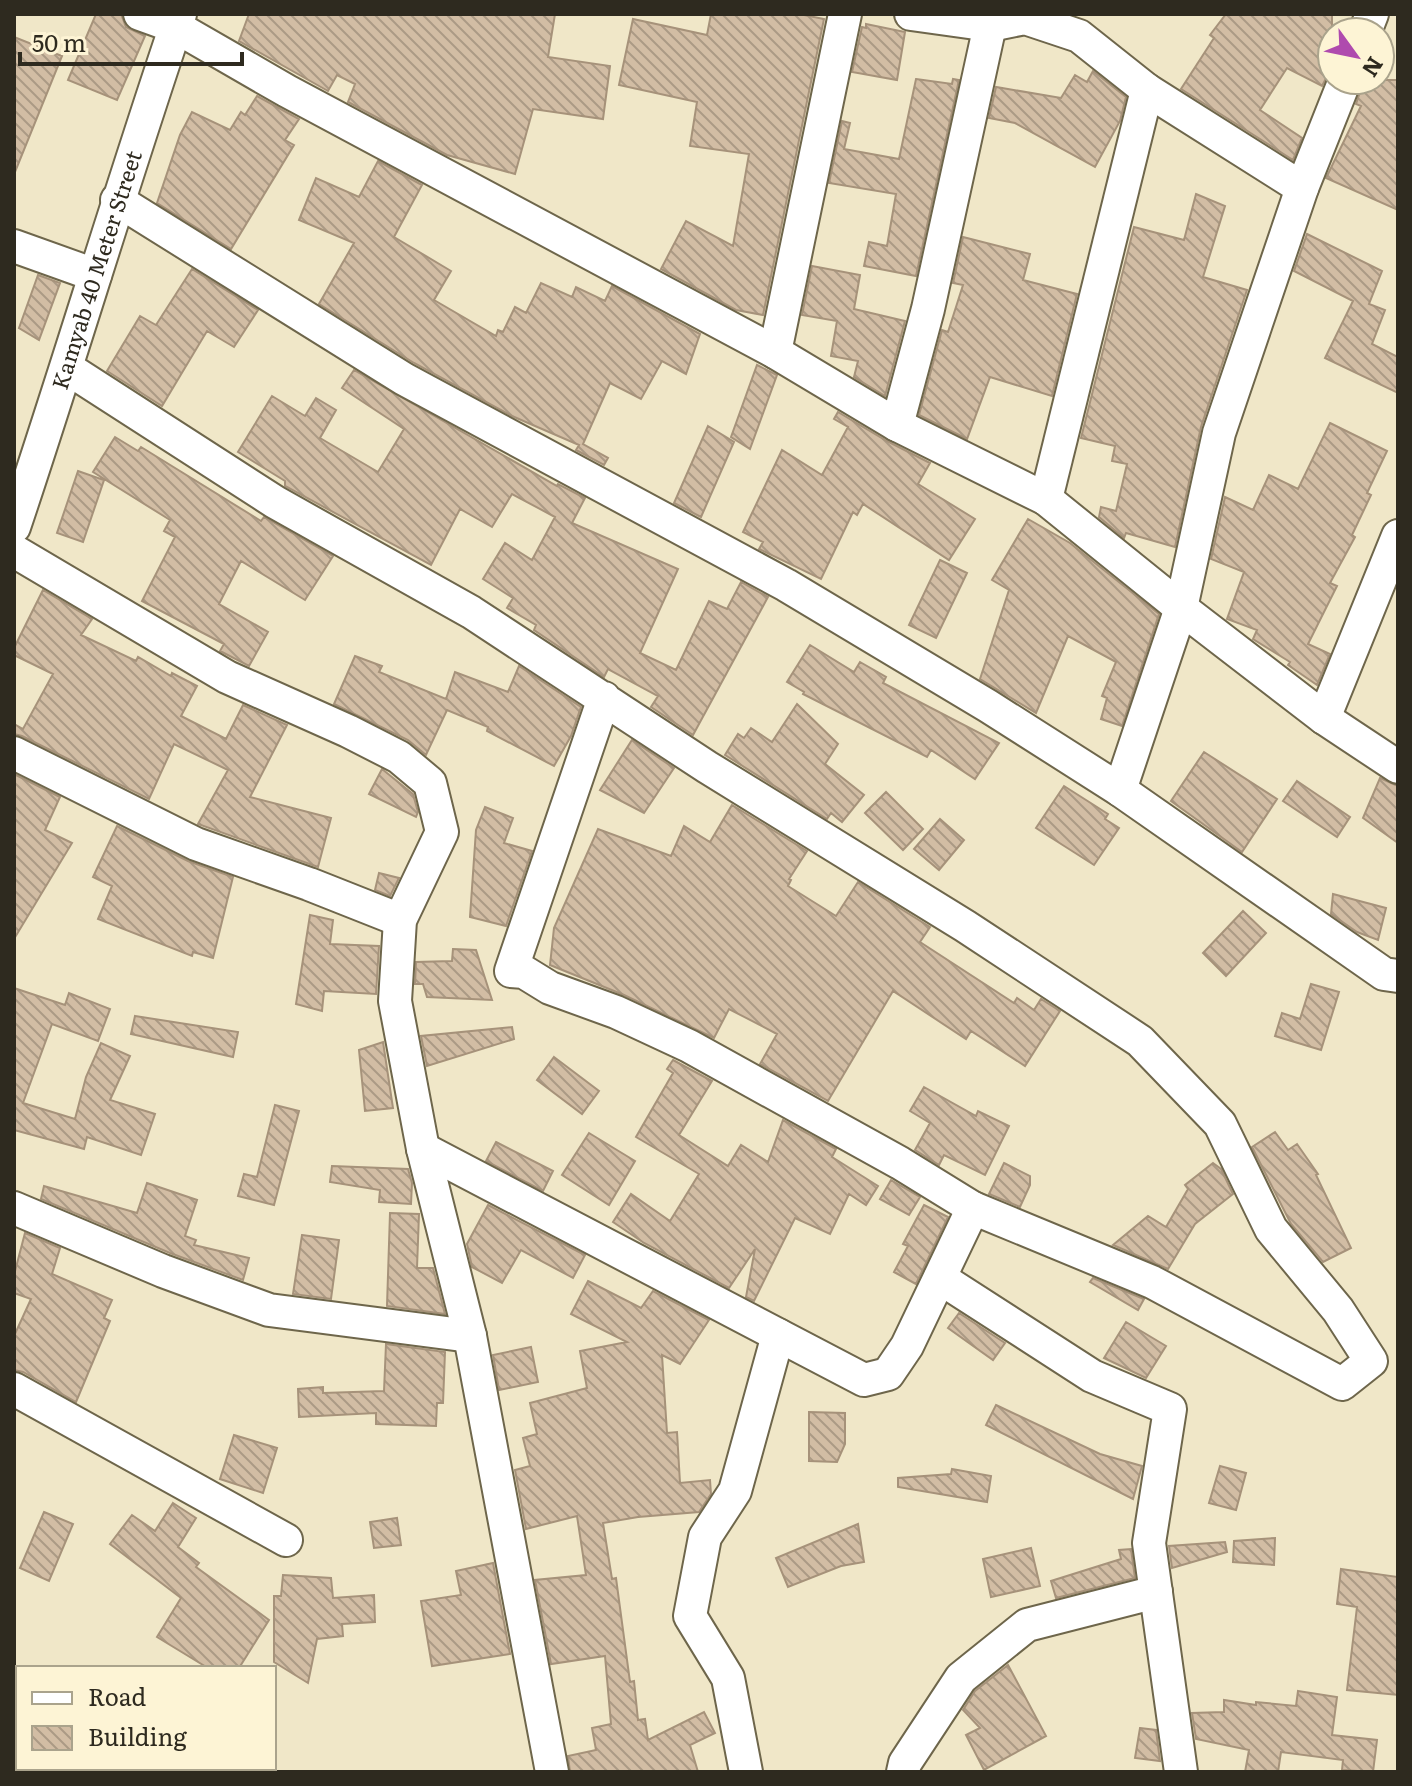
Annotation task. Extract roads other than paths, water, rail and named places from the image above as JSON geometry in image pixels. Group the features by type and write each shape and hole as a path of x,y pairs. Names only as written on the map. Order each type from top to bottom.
{"street":[{"path":"140,14 178,20 287,91 775,352 897,425 1046,499 1324,718 1398,767"},
{"path":"775,352 845,14"},
{"path":"911,14 990,25 1025,18 1079,36 1147,90 1302,188"},
{"name":"Kamyab 40 Meter Street","path":"14,527 67,368 117,200 178,20"},
{"path":"897,425 928,309 990,25"},
{"path":"1046,499 1147,90"},
{"path":"1120,790 1181,608 1219,433 1302,188 1339,96"},
{"path":"117,200 404,379 786,585 988,706 1120,790 1384,974 1398,976"},
{"path":"14,246 95,275"},
{"path":"67,368 275,502 471,612 604,698 707,767 965,926 1140,1041 1220,1124 1271,1229 1338,1310 1371,1361 1342,1384 1152,1282 973,1208 900,1163 689,1046 616,1012 550,988 524,972 511,971 604,698"},
{"path":"1324,718 1398,536"},
{"path":"14,551 227,677 399,757 430,783 442,832 400,920 395,1001 423,1149 470,1336 552,1772"},
{"path":"14,753 196,844 400,920"},
{"path":"423,1149 864,1380 888,1374 907,1346 973,1208"},
{"path":"14,1208 163,1271 269,1310 470,1336"},
{"path":"940,1278 1092,1376 1170,1409 1149,1543 1181,1772"},
{"path":"746,1772 728,1678 690,1616 705,1537 735,1491 778,1335"},
{"path":"14,1389 286,1540"},
{"path":"903,1772 905,1763 961,1678 1027,1625 1156,1592"}]}
